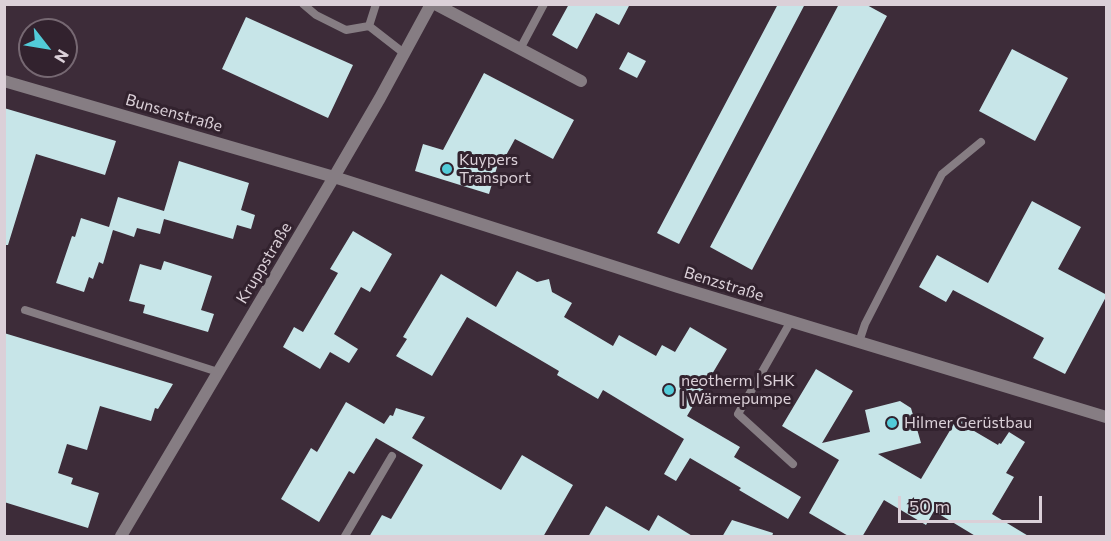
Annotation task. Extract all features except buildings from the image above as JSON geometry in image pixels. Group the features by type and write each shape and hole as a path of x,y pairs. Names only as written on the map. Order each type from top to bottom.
{"street":[{"name":"Kruppstraße","path":"123,536 433,4 581,81"},
{"name":"Bunsenstraße","path":"4,81 334,177"},
{"name":"Benzstraße","path":"334,177 678,287 1107,417"}],"lane":[{"path":"303,4 316,15 346,30 369,26 405,54"},
{"path":"369,26 376,4"},
{"path":"520,49 544,4"},
{"path":"860,342 865,324 942,174 981,142"},
{"path":"25,310 218,372"},
{"path":"791,321 738,414 793,464"},
{"path":"345,537 392,456"}],"place":[{"name":"Kuypers Transport","path":"447,169"},
{"name":"neotherm | SHK | Wärmepumpe","path":"669,390"},
{"name":"Hilmer Gerüstbau","path":"892,423"}]}
